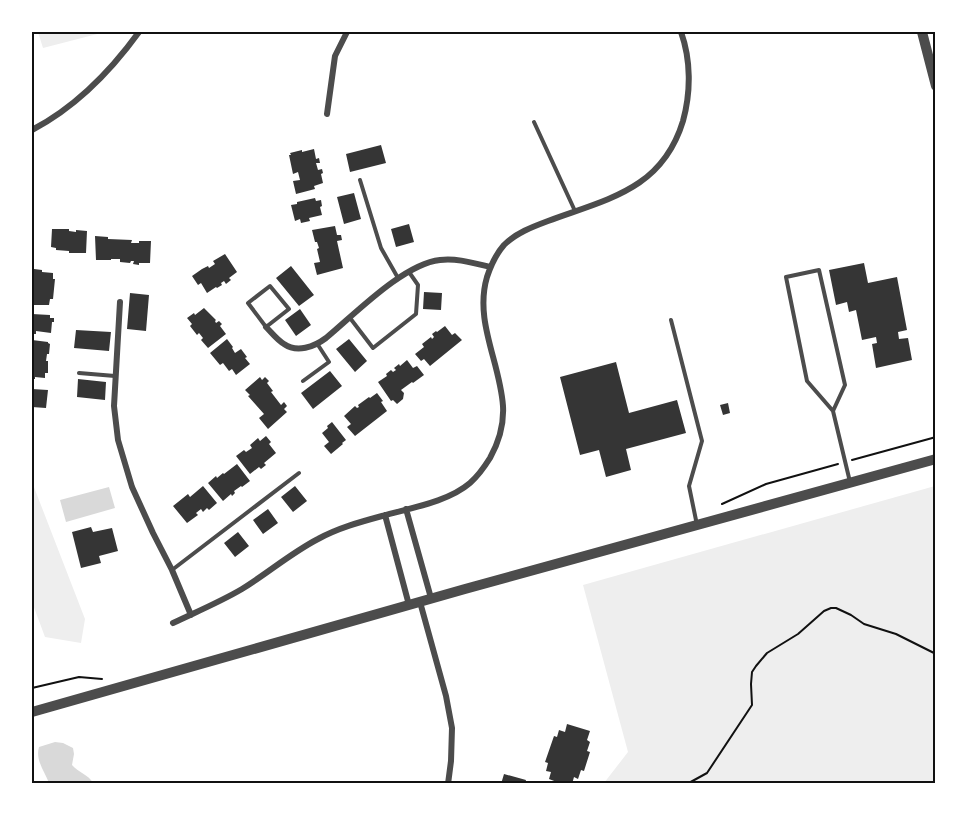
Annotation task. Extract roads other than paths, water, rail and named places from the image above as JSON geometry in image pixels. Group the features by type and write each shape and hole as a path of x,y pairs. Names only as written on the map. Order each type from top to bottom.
{"street":[{"path":"32,130 87,92 112,66 139,32"},
{"path":"327,114 335,56 347,32"},
{"path":"173,623 242,589 301,548 318,539 335,531 439,499 464,488 472,481 494,449 503,421 501,387 483,314 485,285 490,267 504,245 514,237 538,225 604,202 633,188 653,172 672,148 679,134 687,101 688,65 681,32"},
{"path":"922,32 936,86"},
{"path":"266,327 282,344 291,348 300,349 318,345 409,271 440,260 466,261 490,267"},
{"path":"120,302 114,406 120,449 132,487 191,615"},
{"path":"32,712 431,598 936,459"},
{"path":"406,509 431,598"},
{"path":"385,515 446,696 452,728 448,783"}],"lane":[{"path":"534,122 575,211"},
{"path":"360,180 381,248 398,278"},
{"path":"833,411 845,385 819,270 786,277 807,381 833,411 850,483"},
{"path":"350,318 373,348 416,314 418,285 409,271"},
{"path":"270,286 289,309 266,327 248,303 270,286"},
{"path":"671,320 702,441 689,486 698,525"},
{"path":"303,381 329,362 318,345"},
{"path":"80,373 116,376"},
{"path":"172,570 299,473"}]}
